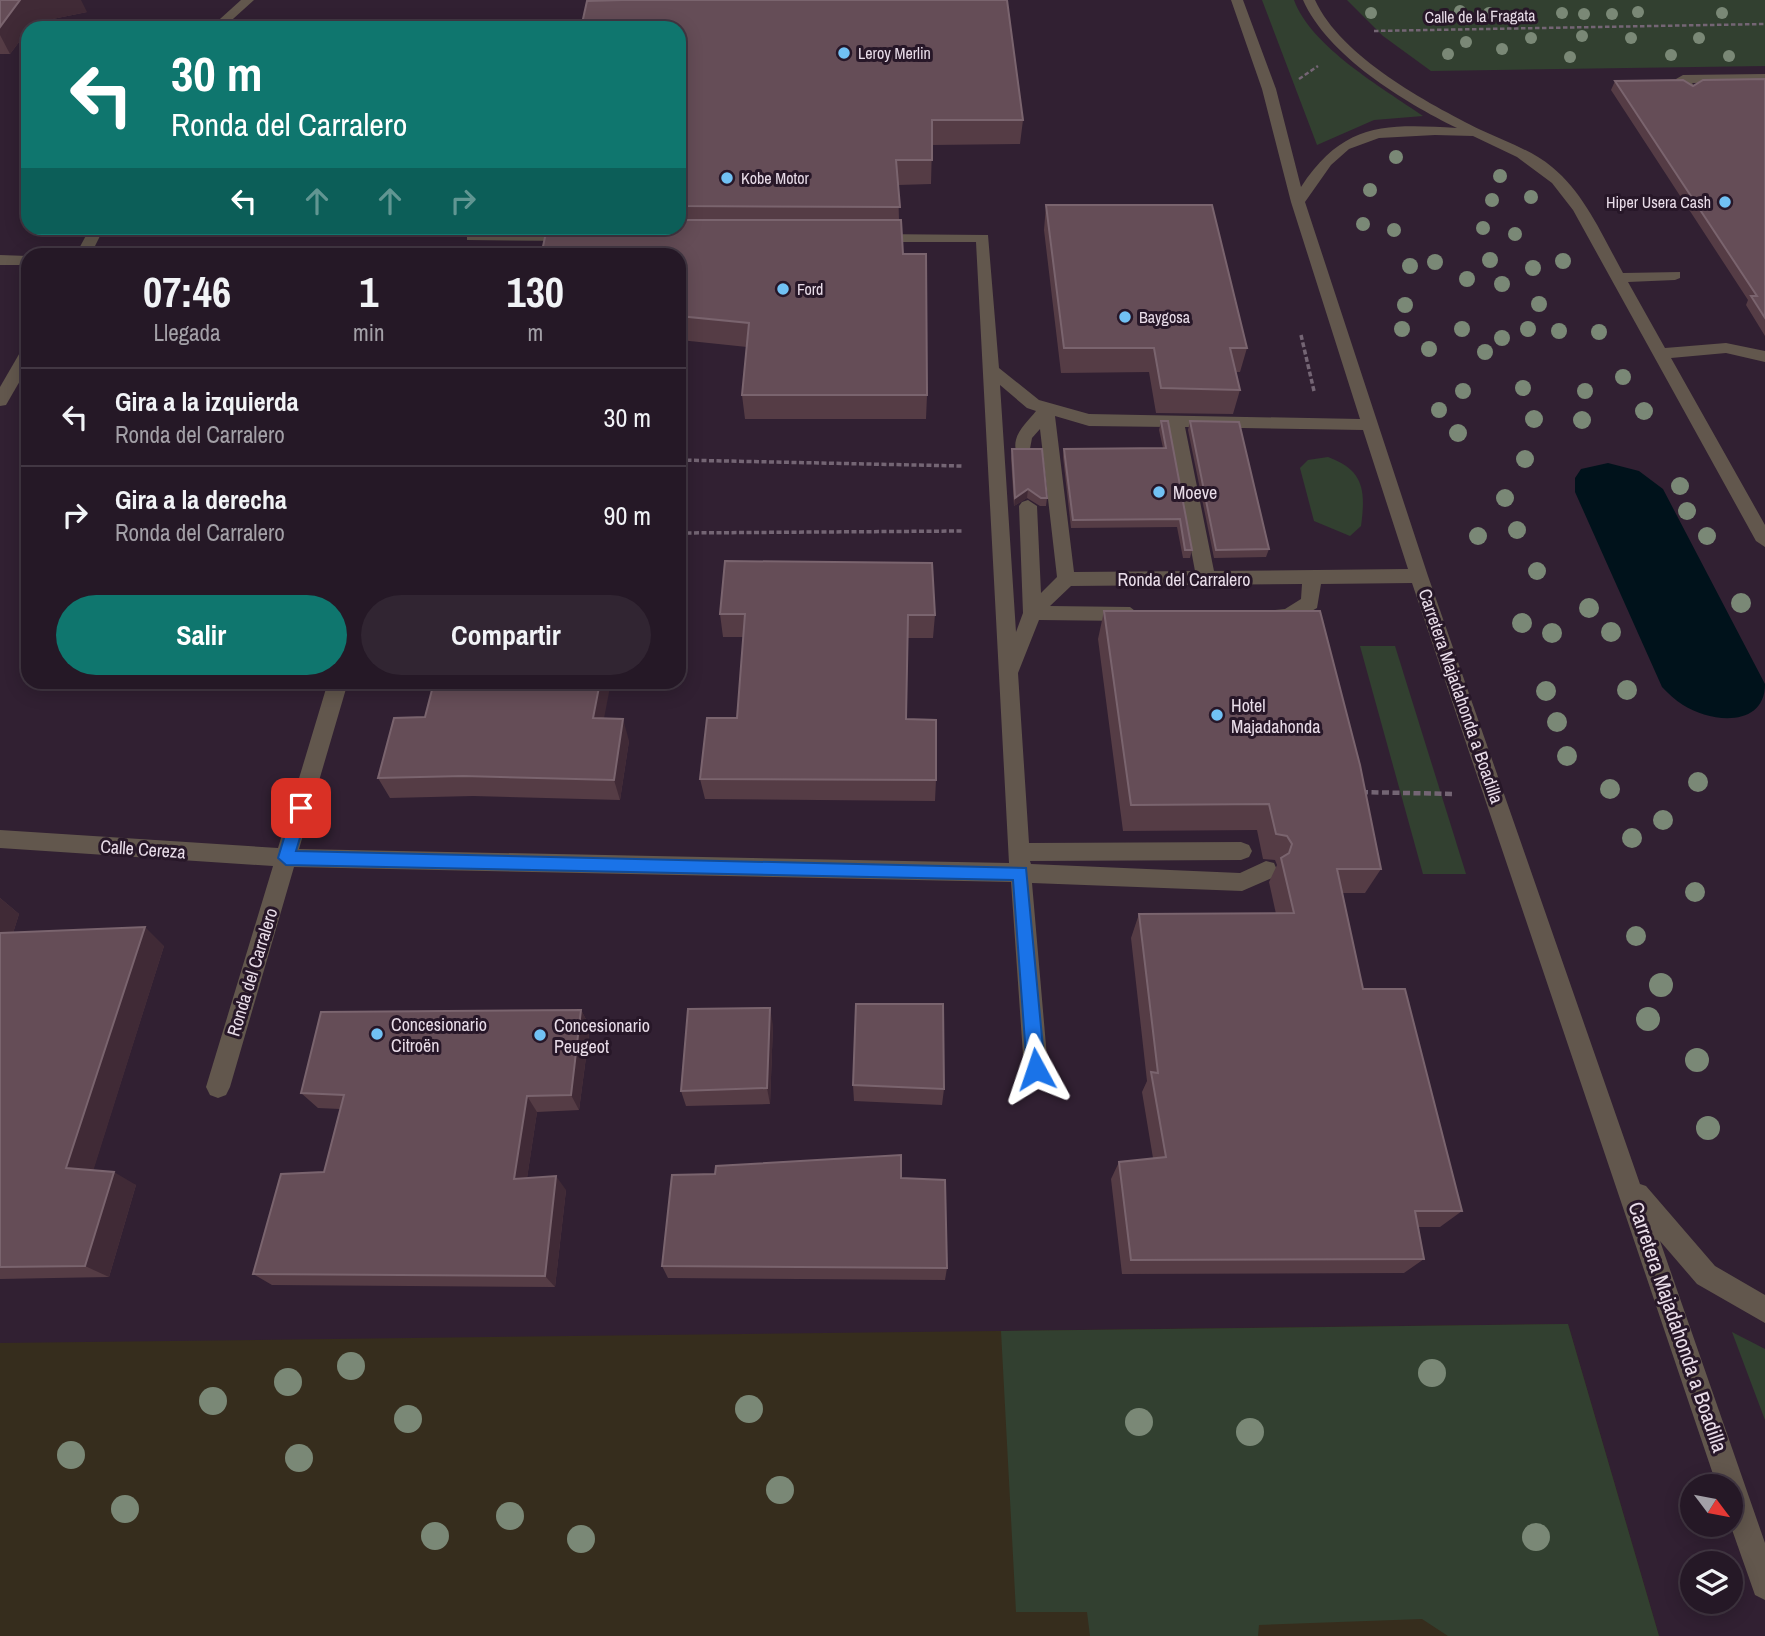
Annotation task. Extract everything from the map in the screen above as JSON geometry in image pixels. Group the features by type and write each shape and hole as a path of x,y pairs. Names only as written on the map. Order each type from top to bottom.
{"street":[{"path":"224,21 248,0"},
{"name":"Carretera Majadahonda a Boadilla","path":"1237,0 1269,89 1298,202 1419,576 1765,1585"},
{"path":"1309,0 1345,48 1396,90 1477,133 1521,151 1556,176 1618,278 1765,541"},
{"path":"1689,88 1683,79 1765,78"},
{"path":"1298,202 1330,157 1356,140 1400,130 1477,133"},
{"path":"538,235 582,237"},
{"path":"859,238 983,238 1020,863 1036,1069"},
{"path":"0,260 21,260"},
{"path":"1618,278 1675,275"},
{"path":"1660,354 1717,346 1743,348 1765,357"},
{"path":"0,401 21,365"},
{"path":"990,369 1033,404 1046,410 1089,420 1177,424 1371,425"},
{"path":"1023,450 1024,437 1046,410"},
{"path":"1032,612 1066,579 1046,410"},
{"path":"1177,424 1206,579"},
{"path":"1009,678 1032,612 1028,506"},
{"name":"Ronda del Carralero","path":"1066,579 1419,576"},
{"path":"1247,616 1288,616 1310,603 1312,578"},
{"path":"1032,612 1153,614"},
{"name":"Ronda del Carralero","path":"218,1087 336,689"},
{"name":"Calle Cereza","path":"0,839 286,858"},
{"path":"286,858 1020,863 1241,851"},
{"path":"1020,863 1242,882 1266,870"},
{"name":"Carretera Majadahonda a Boadilla","path":"1631,1189 1706,1275 1765,1310"}],"path":[{"name":"Calle de la Fragata","path":"1363,31 1765,24"},
{"path":"686,460 996,467"},
{"path":"686,533 1000,531"},
{"path":"1358,792 1458,794"}],"shaded area":[{"path":"1568,1324 1659,1636 0,1636 0,1343"}],"green space":[{"path":"1262,0 1294,0 1303,17 1332,50 1423,116 1374,120 1317,145"},
{"path":"1347,0 1765,0 1765,66 1431,71 1383,36"},
{"path":"1328,457 1349,468 1362,491 1361,526 1350,536 1314,521 1300,468 1308,460"},
{"path":"1360,646 1395,646 1466,874 1423,874"},
{"path":"1568,1324 1659,1636 1448,1636 1422,1619 1259,1625 1258,1636 1090,1636 1087,1612 1016,1612 1001,1331"},
{"path":"1732,1332 1765,1349 1765,1420"}],"water":[{"path":"1608,463 1639,471 1663,489 1765,684 1763,698 1756,708 1746,715 1734,718 1708,716 1683,705 1662,687 1575,492 1575,478 1581,469"}],"building":[{"path":"0,0 20,0 0,27"},
{"path":"1007,0 1023,120 932,120 932,160 896,160 900,207 686,206 686,21 583,21 587,1"},
{"name":"Hiper Usera Cash","path":"1765,79 1765,318 1751,296 1757,296 1615,81 1683,80 1693,86 1703,80"},
{"path":"1046,205 1212,205 1247,348 1230,348 1240,390 1161,388 1154,348 1064,348"},
{"path":"686,220 901,220 903,254 926,254 927,395 742,395 749,323 686,317 686,248 543,248 545,235 686,235"},
{"path":"1161,421 1168,421 1192,550 1185,550 1180,519 1073,520 1064,449 1166,448"},
{"path":"1190,421 1239,422 1269,549 1216,550"},
{"path":"1012,449 1042,449 1047,498 1041,498 1028,489 1015,498"},
{"path":"725,561 932,563 935,615 908,615 906,719 936,720 936,780 700,779 707,718 737,718 745,614 720,614"},
{"path":"1104,611 1320,611 1360,765 1381,869 1337,869 1363,989 1405,989 1462,1211 1415,1211 1424,1259 1131,1260 1119,1162 1166,1157 1151,1072 1158,1073 1139,914 1294,913 1281,858 1289,853 1292,844 1287,836 1276,834 1269,804 1131,805"},
{"path":"432,689 599,689 593,718 623,719 614,780 463,776 378,778 394,718 425,717"},
{"path":"145,927 66,1168 114,1172 85,1266 0,1267 0,933"},
{"path":"856,1004 943,1004 944,1089 853,1085"},
{"path":"770,1008 767,1088 681,1091 688,1009"},
{"path":"581,1010 571,1095 527,1096 514,1179 556,1176 545,1276 253,1274 281,1174 324,1172 344,1095 301,1093 321,1012"},
{"path":"901,1155 901,1178 945,1180 947,1268 662,1266 672,1175 715,1174 716,1166"}],"place":[{"name":"Leroy Merlin","path":"844,53"},
{"name":"Kobe Motor","path":"727,178"},
{"name":"Hiper Usera Cash","path":"1725,202"},
{"name":"Ford","path":"783,289"},
{"name":"Baygosa","path":"1125,317"},
{"name":"Moeve","path":"1159,492"},
{"name":"Hotel Majadahonda","path":"1217,715"},
{"name":"Concesionario Citroën","path":"377,1034"},
{"name":"Concesionario Peugeot","path":"540,1035"}],"route":[{"path":"301,808 286,858 1021,873 1036,1069"}]}
